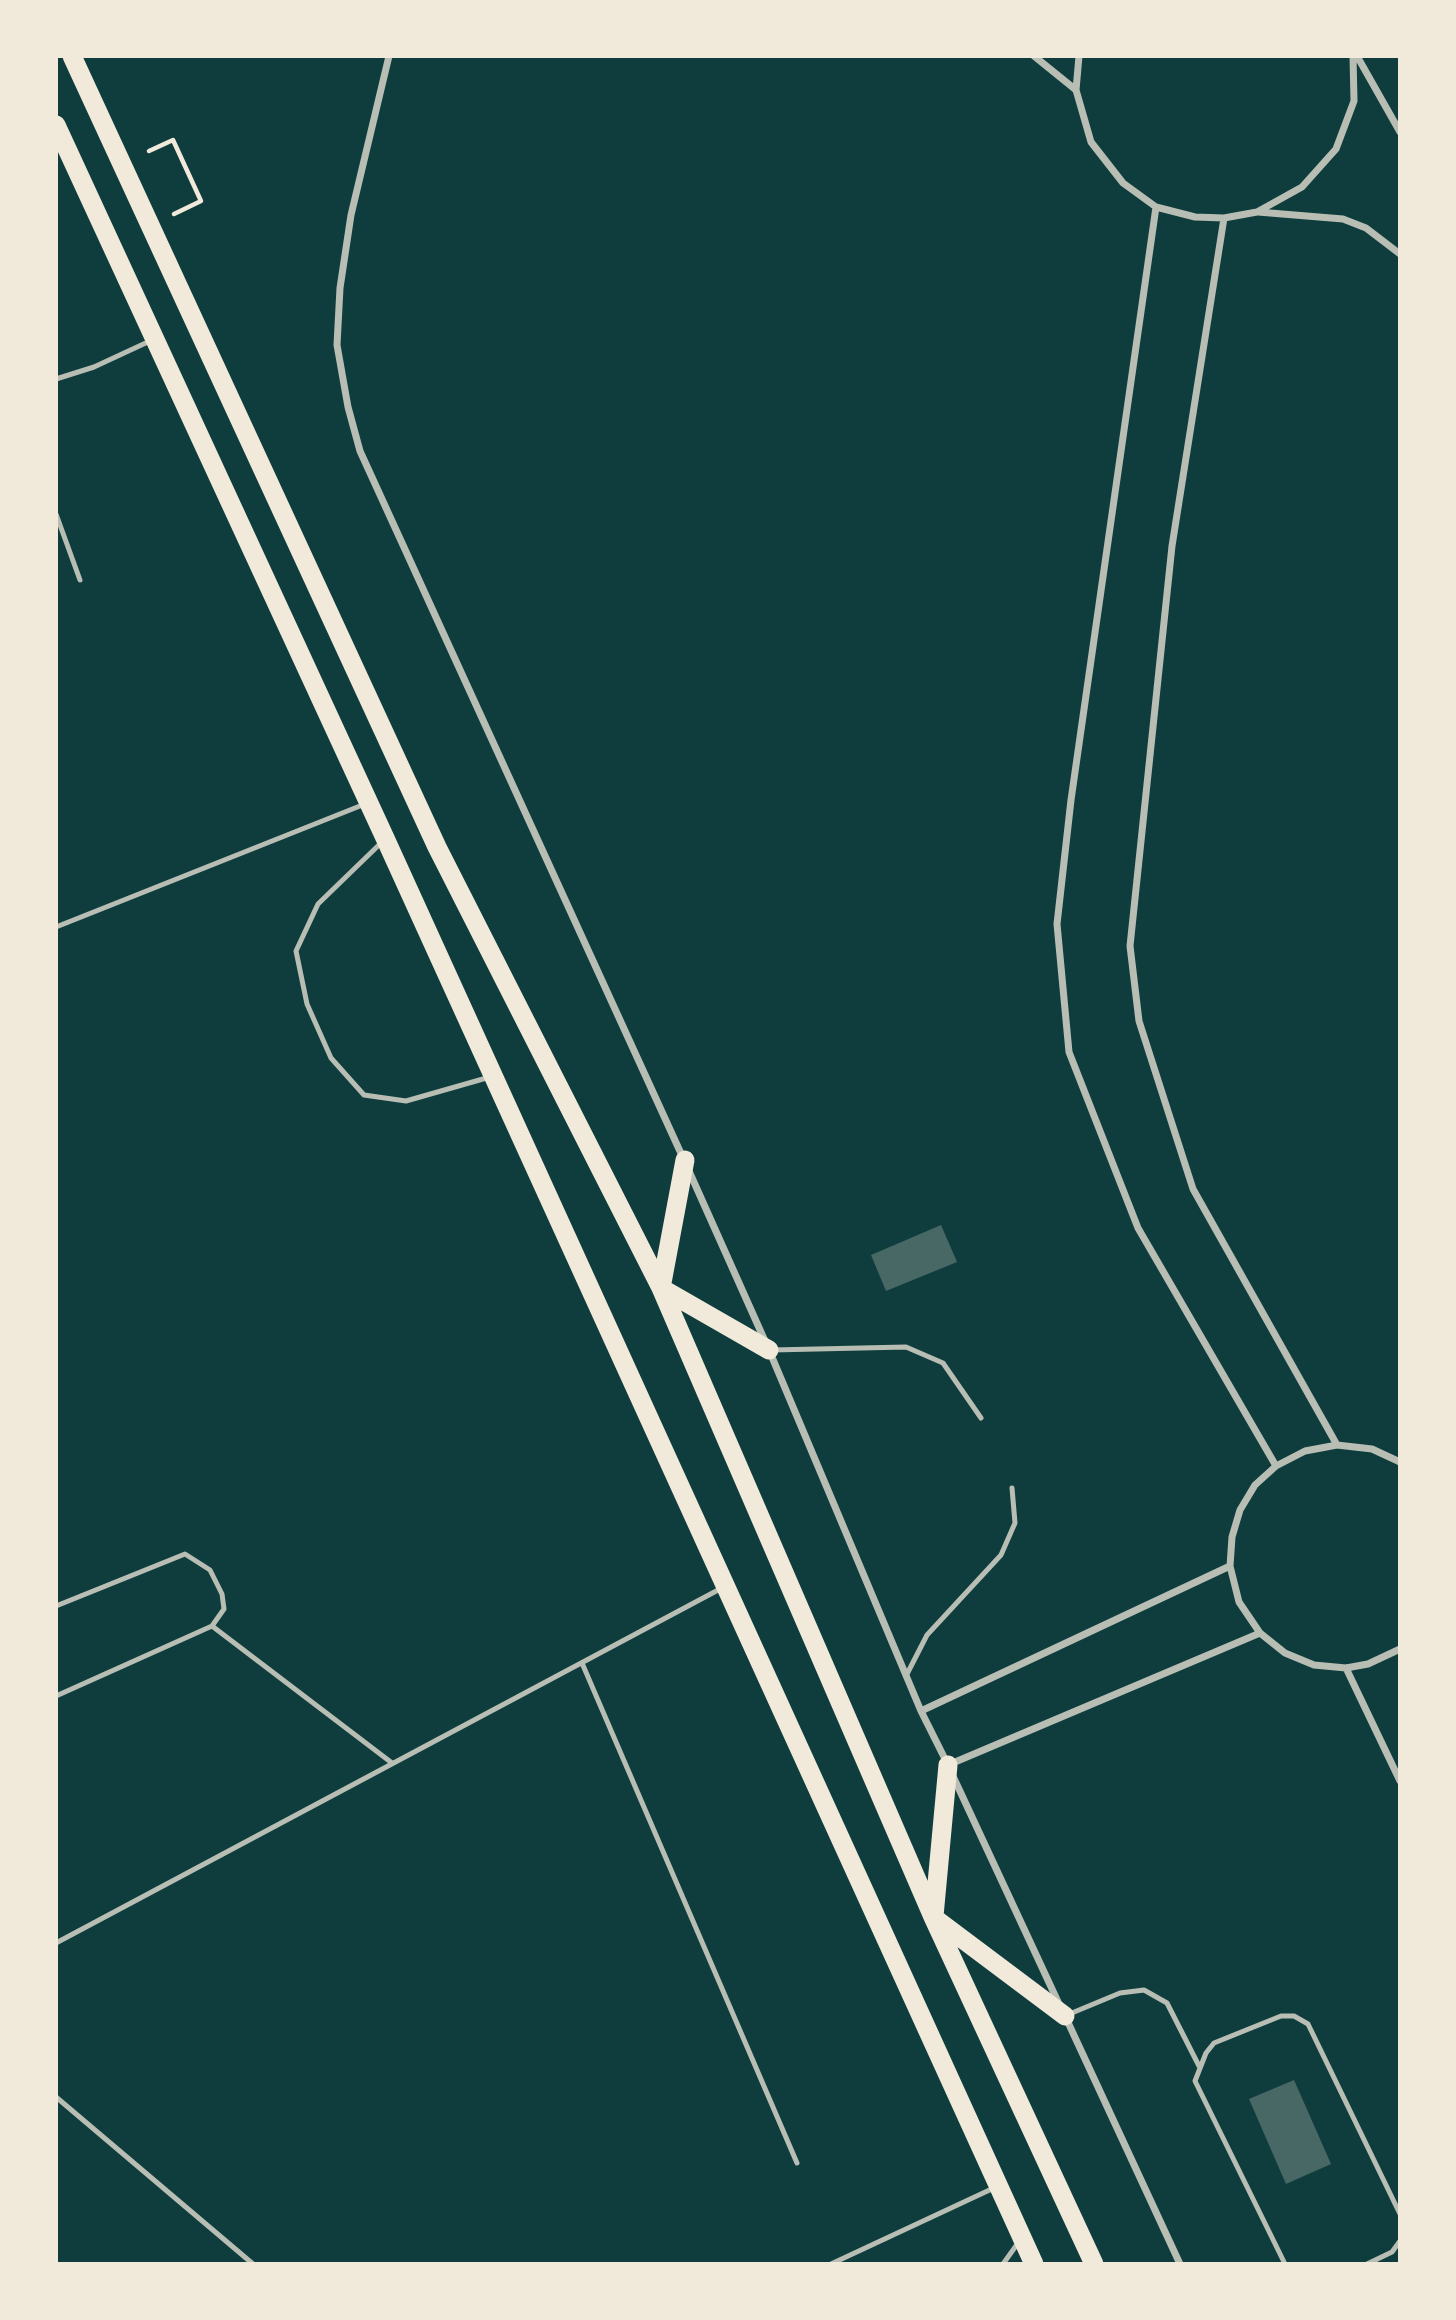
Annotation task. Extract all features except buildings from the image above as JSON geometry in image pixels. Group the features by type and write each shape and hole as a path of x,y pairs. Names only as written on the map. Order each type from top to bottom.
{"highway":[{"path":"72,56 437,847 661,1288 933,1917 1094,2264"},
{"path":"56,125 494,1076 1034,2264"},
{"path":"661,1288 685,1160"},
{"path":"661,1288 769,1350"},
{"path":"933,1917 948,1765"},
{"path":"933,1917 1065,2016"}],"street":[{"path":"389,56 351,215 340,288 337,345 348,407 360,451 685,1160 769,1350 921,1711 1180,2264"},
{"path":"1034,56 1076,90"},
{"path":"1079,56 1076,90 1091,142 1123,183 1156,207 1195,217 1224,218 1257,212 1343,219 1366,228 1400,254"},
{"path":"1355,56 1400,132"},
{"path":"1257,212 1302,187 1336,149 1354,101 1355,56"},
{"path":"1156,207 1070,814 1057,924 1069,1052 1138,1228 1276,1466"},
{"path":"1224,218 1172,546 1130,946 1139,1021 1193,1189 1337,1445"},
{"path":"1400,1462 1372,1449 1337,1445 1305,1451 1276,1466 1255,1485 1240,1510 1231,1537 1230,1566 1239,1602 1260,1633 1284,1653 1304,1661 1346,1668 1368,1664 1400,1649"},
{"path":"921,1711 1230,1566"},
{"path":"948,1765 1260,1633"},
{"path":"1346,1668 1400,1781"}],"lane":[{"path":"56,379 94,367 155,339"},
{"path":"56,514 80,580"},
{"path":"56,927 369,803"},
{"path":"385,838 318,904 296,951 307,1004 331,1058 364,1095 406,1101 494,1076"},
{"path":"769,1350 906,1347 943,1363 981,1418"},
{"path":"906,1676 927,1635 1000,1555 1015,1523 1012,1488"},
{"path":"56,1606 185,1554 210,1570 222,1594 224,1609 212,1626 56,1696"},
{"path":"56,1943 726,1586"},
{"path":"212,1626 392,1763"},
{"path":"582,1663 797,2163"},
{"path":"1065,2016 1120,1993 1144,1990 1167,2003 1199,2066"},
{"path":"1285,2264 1195,2081 1199,2066 1214,2043 1280,2016 1294,2016 1308,2024 1400,2214"},
{"path":"56,2097 253,2264"},
{"path":"831,2264 999,2185"},
{"path":"1003,2264 1022,2237"},
{"path":"1367,2264 1392,2252 1400,2241"}],"path":[{"path":"173,140 201,201"}]}
